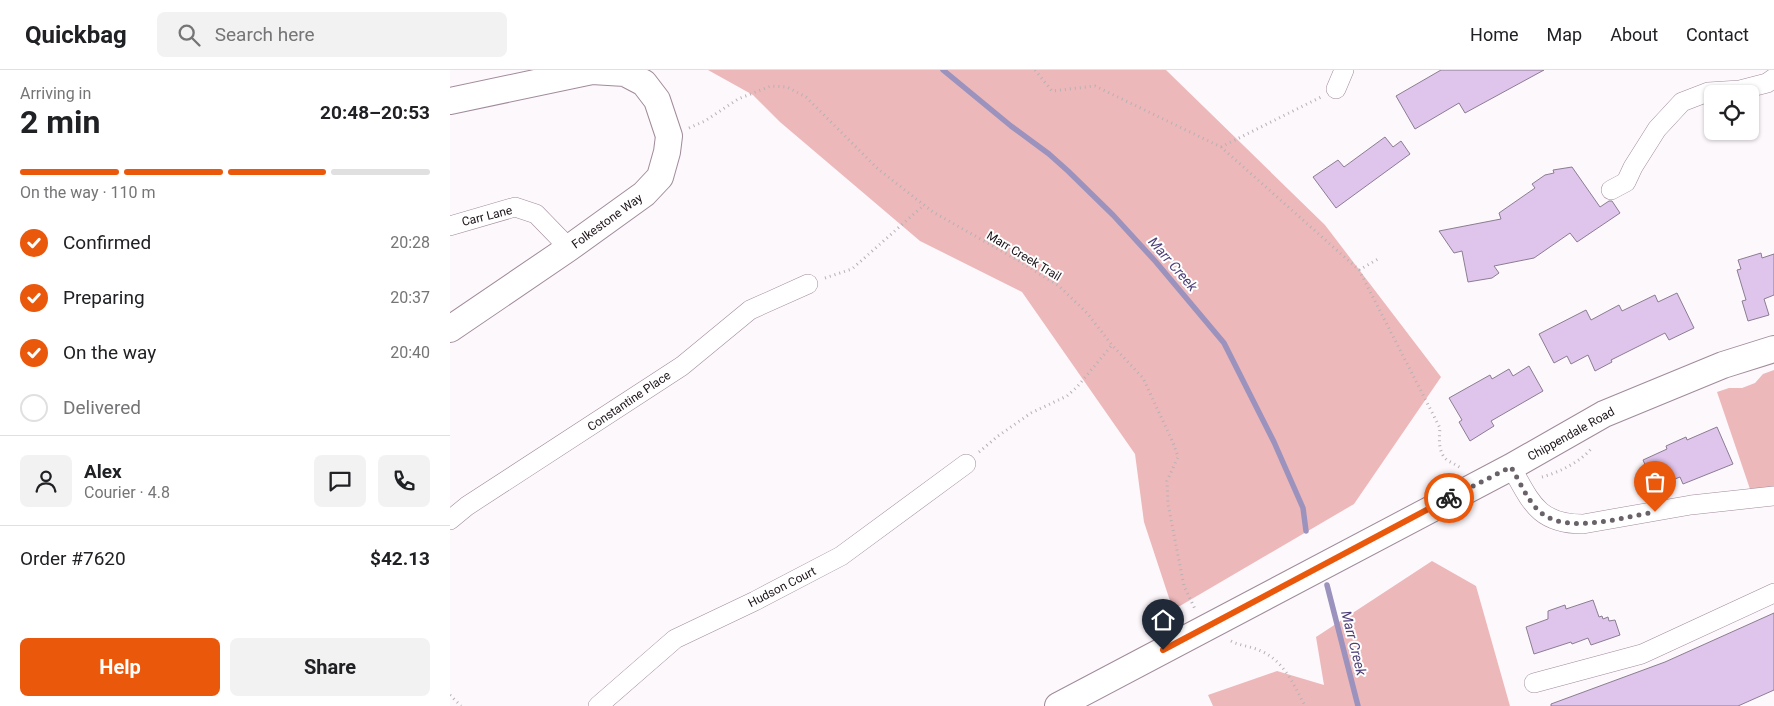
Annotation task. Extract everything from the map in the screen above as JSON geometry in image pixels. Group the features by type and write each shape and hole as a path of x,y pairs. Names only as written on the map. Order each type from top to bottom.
{"street":[{"path":"1336,89 1344,70"},
{"name":"Folkestone Way","path":"450,101 592,72 625,73 644,83 657,100 669,136 660,177 644,194 450,329"},
{"path":"1611,190 1626,182 1633,167 1657,129 1682,102 1708,92 1740,90 1767,83 1774,78"},
{"name":"Carr Lane","path":"450,226 514,207 536,214 569,248"},
{"name":"Constantine Place","path":"450,520 467,506 682,366 750,310 808,284"},
{"name":"Chippendale Road","path":"1058,706 1511,467 1604,414 1723,365 1774,349"},
{"name":"Hudson Court","path":"598,706 675,639 755,601 841,556 966,464"},
{"path":"1511,467 1532,503 1540,511 1558,522 1570,524 1583,524 1691,505 1774,496"},
{"path":"1534,684 1642,654 1774,593"}],"path":[{"path":"1036,70 1052,91 1095,86 1221,147 1359,270 1440,428 1439,437 1442,453 1445,458 1461,468 1466,475"},
{"name":"Marr Creek Trail","path":"669,136 705,121 738,99 771,86 787,87 806,97 878,169 932,212 1059,286 1087,313 1112,345 1143,378 1174,446 1178,457 1167,481 1168,504 1184,586 1199,616"},
{"path":"1221,147 1336,89"},
{"path":"808,284 852,269 924,205"},
{"path":"1359,270 1378,259"},
{"path":"966,464 998,436 1024,418 1067,396 1077,387 1112,345"},
{"path":"1229,640 1260,650 1279,662 1305,706"},
{"path":"450,695 460,706"}],"shaded area":[{"path":"708,70 1166,70 1325,225 1441,377 1354,504 1173,610 1144,522 1135,454 1022,292 920,241 780,122 753,95"},
{"path":"1774,370 1774,489 1751,492 1717,392 1729,388 1742,388 1755,383 1763,374"},
{"path":"1432,561 1476,586 1510,706 1213,706 1208,695 1277,671 1324,685 1316,637"}],"building":[{"path":"1441,70 1544,70 1465,113 1459,103 1415,129 1396,96"},
{"path":"1385,137 1393,147 1401,141 1410,154 1336,208 1313,177 1338,160 1344,167"},
{"path":"1572,167 1600,207 1612,201 1620,213 1577,242 1570,233 1534,258 1494,266 1499,273 1492,278 1468,282 1462,251 1454,253 1439,231 1501,219 1499,213 1535,188 1532,184 1545,175 1554,173 1553,170"},
{"path":"1761,253 1762,258 1774,254 1774,295 1764,299 1769,315 1748,321 1742,301 1746,300 1737,270 1741,269 1738,260"},
{"path":"1677,293 1694,328 1669,340 1665,333 1611,360 1612,362 1595,371 1588,355 1571,364 1567,356 1554,363 1539,334 1586,310 1591,320 1619,305 1622,311 1655,295 1658,302"},
{"path":"1529,366 1543,391 1491,421 1494,426 1470,441 1459,422 1462,420 1449,398 1490,375 1492,379 1509,369 1513,376"},
{"path":"1717,427 1733,464 1683,484 1680,477 1655,487 1643,460 1667,449 1666,446 1686,437 1687,440"},
{"path":"1593,600 1599,617 1602,616 1603,619 1608,617 1609,621 1615,620 1620,635 1591,645 1588,638 1534,654 1526,627 1548,619 1548,611 1565,605 1566,609"},
{"path":"1774,613 1774,690 1738,706 1551,706 1551,704 1665,662"}],"waterway":[{"name":"Marr Creek","path":"943,70 1068,171 1113,215 1156,262 1224,343 1274,442 1303,508 1306,531"},
{"name":"Marr Creek","path":"1327,585 1358,706"}],"way so far":[{"path":"1449,498 1511,467 1532,503 1548,517 1558,522 1583,524 1655,512"}],"route":[{"path":"1163,650 1449,498"}]}
